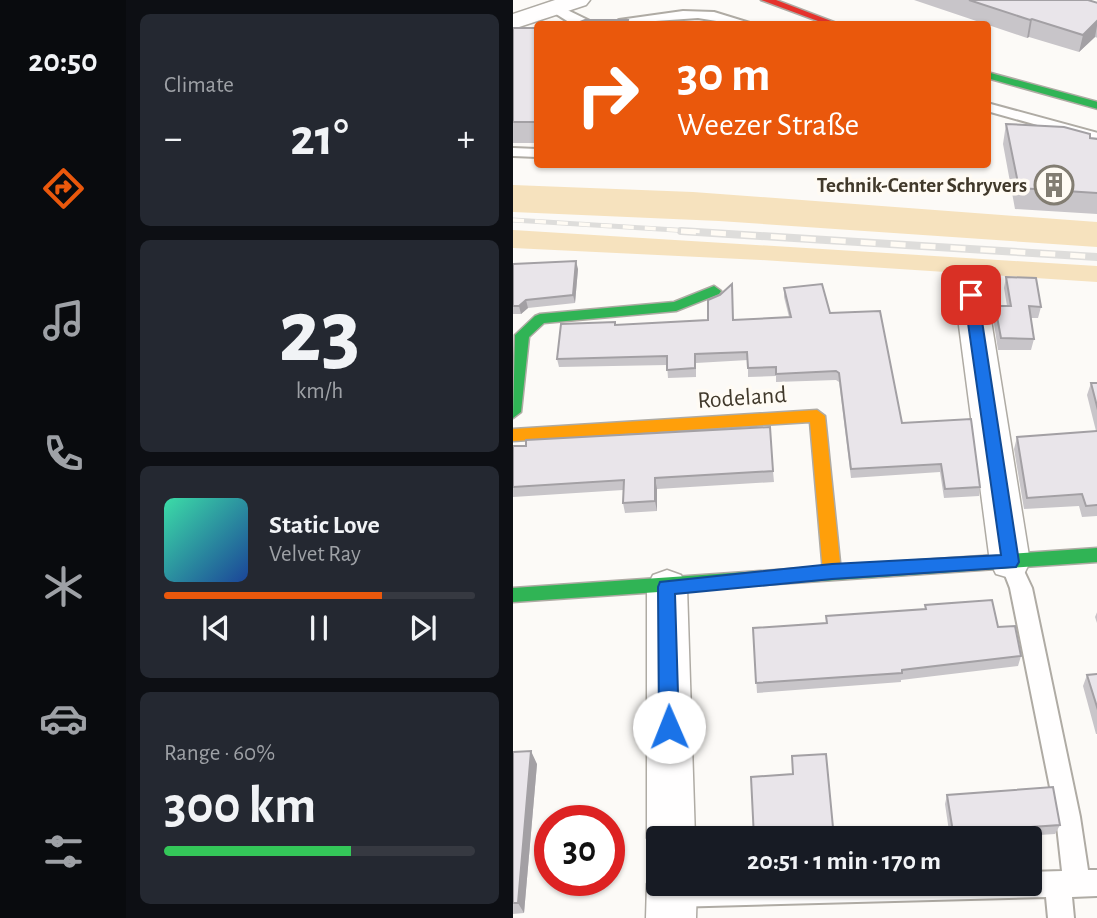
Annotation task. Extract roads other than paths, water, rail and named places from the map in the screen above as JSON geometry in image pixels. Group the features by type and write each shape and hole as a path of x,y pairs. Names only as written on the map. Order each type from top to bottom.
{"street":[{"path":"772,1 826,21"},
{"path":"513,22 567,3"},
{"path":"991,76 1097,106"},
{"path":"513,412 517,335 540,319 676,306 714,291"},
{"path":"971,295 1010,562"},
{"name":"Rodeland","path":"513,435 817,416 832,572"},
{"path":"513,595 666,587 832,572 1097,555"},
{"path":"666,587 671,826"}],"lane":[{"path":"567,3 576,21"},
{"path":"654,21 692,13 720,15 738,21"},
{"path":"991,108 1097,138"},
{"path":"513,152 534,153"},
{"path":"1010,562 1021,588 1068,817 1077,883 1061,918"},
{"path":"671,899 1077,883"}],"railway":[{"path":"513,220 708,232"},
{"path":"681,231 1098,257"}],"place":[{"name":"Technik-Center Schryvers","path":"1054,185"}]}
